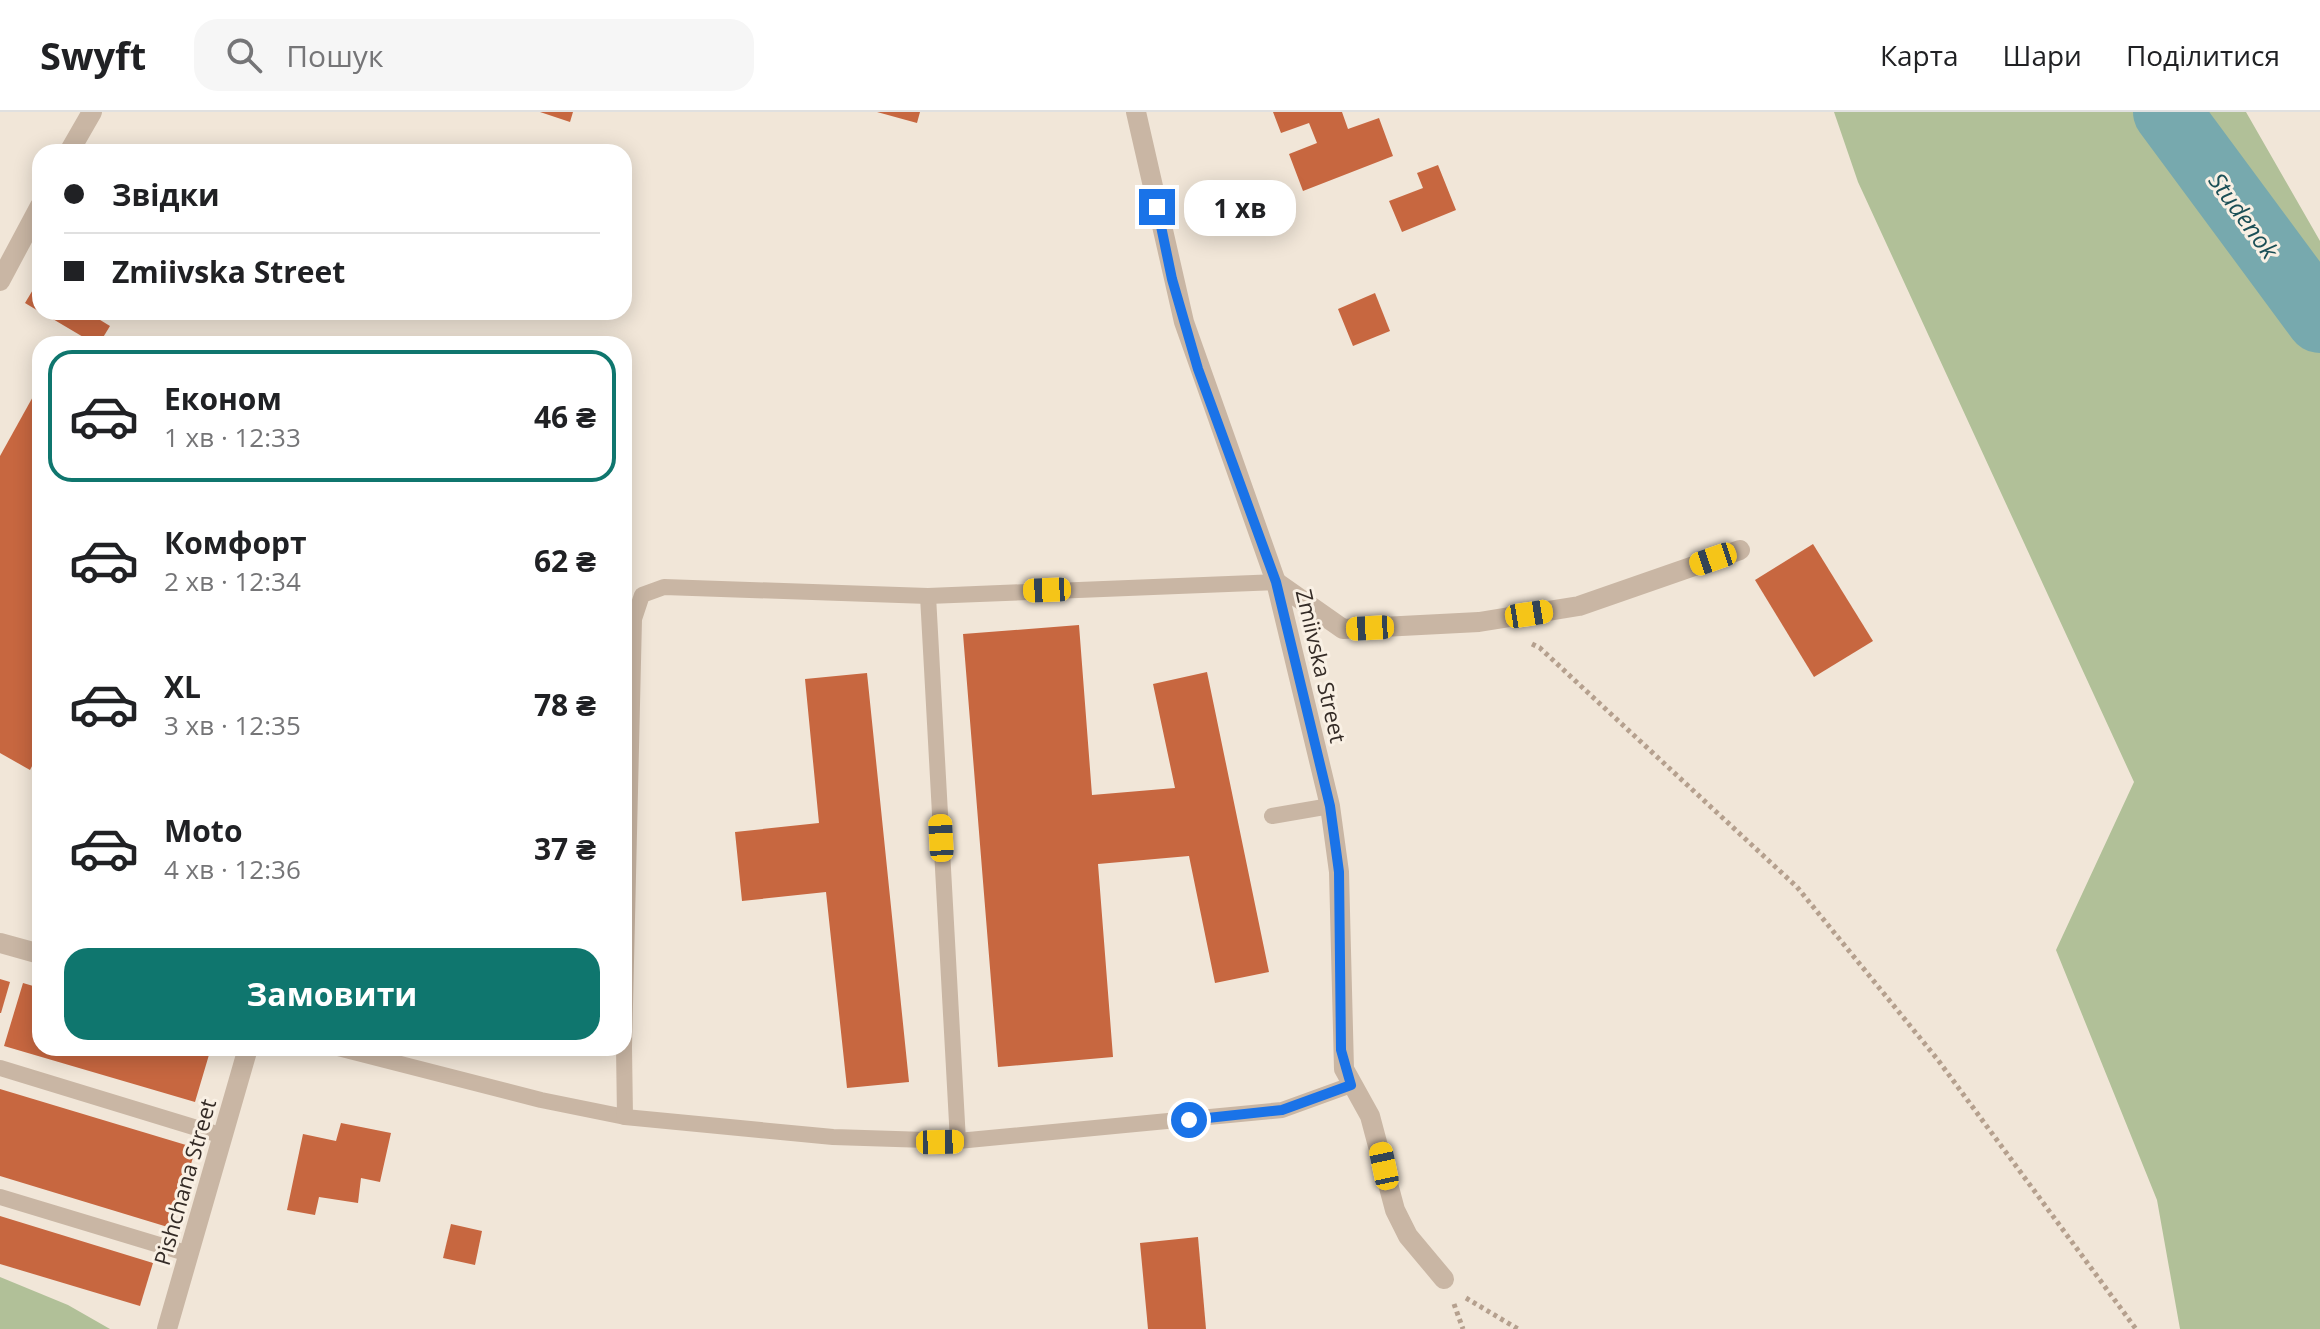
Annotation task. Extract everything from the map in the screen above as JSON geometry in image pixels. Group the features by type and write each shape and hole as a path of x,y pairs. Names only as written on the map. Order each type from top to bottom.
{"street":[{"path":"74,144 92,112"},
{"name":"Zmiivska Street","path":"1136,112 1172,279 1194,357 1276,582 1330,806 1339,872 1341,1050 1351,1085 1370,1116 1380,1145 1395,1210 1408,1236 1444,1279"},
{"path":"0,281 32,221"},
{"path":"1276,582 1343,629 1479,622 1579,606 1740,550"},
{"path":"0,943 32,952"},
{"name":"Pishchana Street","path":"167,1329 246,1056"}],"lane":[{"path":"632,705 634,619 642,595 664,587 928,596 1276,582"},
{"path":"928,596 958,1141"},
{"path":"1272,816 1330,806"},
{"path":"369,1056 541,1100 625,1117 833,1137 958,1141 1282,1110 1351,1085"},
{"path":"624,1056 625,1117"},
{"path":"0,1068 223,1136"},
{"path":"0,1197 189,1254"}],"path":[{"path":"1528,642 1540,648 1797,887 1938,1060 2136,1329"},
{"path":"1444,1279 1469,1300 1518,1329"}],"green space":[{"path":"1834,112 2246,112 2320,241 2320,1329 2180,1329 2157,1200 2056,950 2134,782 1858,182"},
{"path":"0,1277 68,1305 110,1329 0,1329"}],"building":[{"path":"540,112 573,112 570,122"},
{"path":"877,112 920,112 917,123"},
{"path":"1273,112 1342,112 1348,129 1379,118 1393,156 1303,191 1289,154 1317,143 1309,123 1281,133"},
{"path":"1438,165 1456,210 1402,232 1389,201 1423,188 1417,173"},
{"path":"32,291 32,307 25,303"},
{"path":"1375,293 1390,331 1353,346 1338,309"},
{"path":"54,320 100,320 110,326 104,336 82,336"},
{"path":"32,398 30,770 0,753 0,456"},
{"path":"1813,544 1873,641 1814,677 1755,580"},
{"path":"1079,625 1092,795 1175,788 1153,684 1207,672 1269,972 1215,983 1189,856 1098,864 1113,1057 998,1067 963,634"},
{"path":"867,673 909,1082 847,1088 826,892 742,901 735,832 819,823 805,679"},
{"path":"0,979 10,982 1,1013 0,1013"},
{"path":"23,983 32,986 32,1054 4,1046"},
{"path":"38,1056 209,1056 195,1102"},
{"path":"0,1089 196,1148 171,1228 0,1176"},
{"path":"341,1123 391,1133 380,1182 361,1178 358,1203 319,1197 315,1215 287,1210 303,1134 336,1141"},
{"path":"0,1216 153,1263 140,1306 0,1264"},
{"path":"451,1224 482,1231 475,1265 443,1258"},
{"path":"1198,1237 1206,1329 1148,1329 1140,1243"}],"waterway":[{"name":"Studenok","path":"2167,112 2320,319"}],"route":[{"path":"1157,207 1172,279 1198,369 1276,582 1330,806 1336,839 1341,913 1341,1050 1351,1085 1282,1110 1189,1120"}]}
